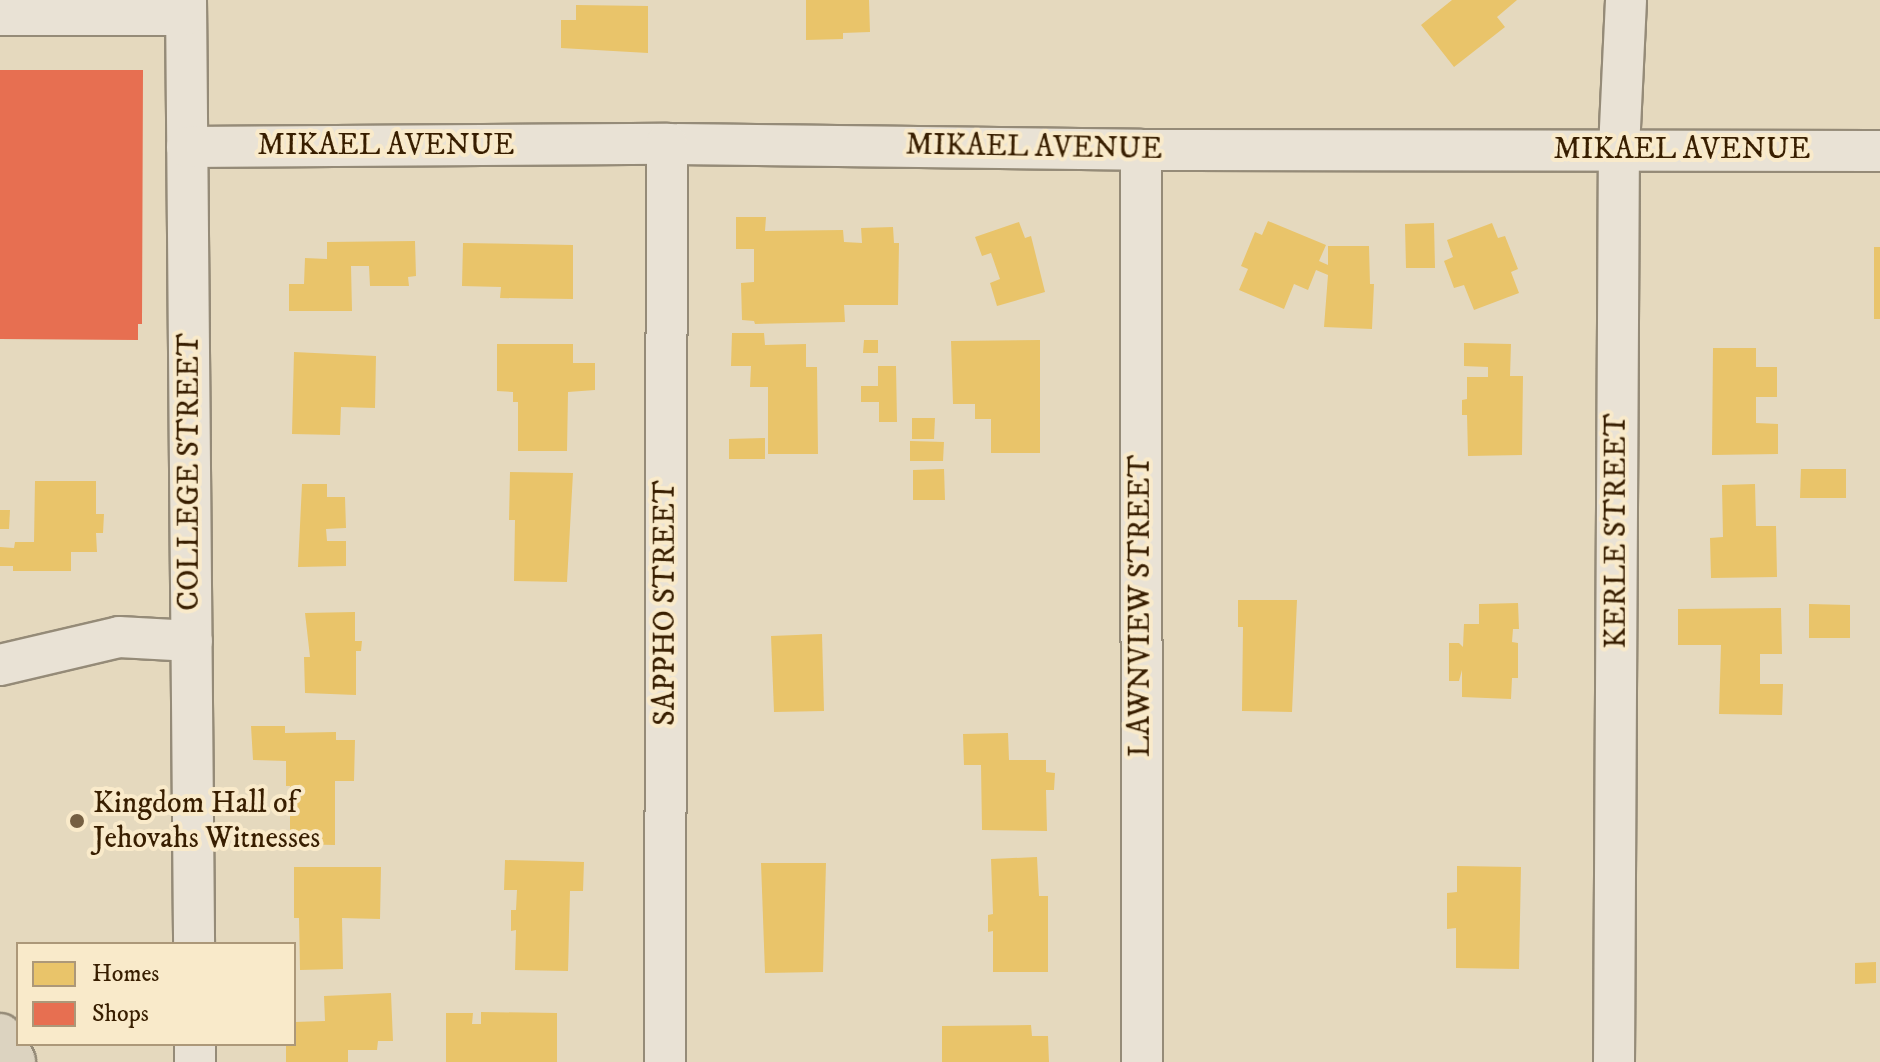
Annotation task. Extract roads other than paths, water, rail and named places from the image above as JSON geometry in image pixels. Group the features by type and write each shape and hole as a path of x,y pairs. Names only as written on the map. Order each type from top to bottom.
{"main road":[{"path":"0,1036 13,1062"}],"street":[{"name":"KERLE STREET","path":"1614,1062 1619,149 1626,0"},
{"path":"0,15 186,8"},
{"name":"COLLEGE STREET","path":"186,8 194,942"},
{"name":"MIKAEL AVENUE","path":"187,147 667,144 1141,150 1880,151"},
{"name":"SAPPHO STREET","path":"665,1062 667,144"},
{"name":"LAWNVIEW STREET","path":"1141,150 1142,1062"},
{"path":"0,665 119,637 192,641"}],"place":[{"name":"Kingdom Hall of Jehovahs Witnesses","path":"77,821"}]}
